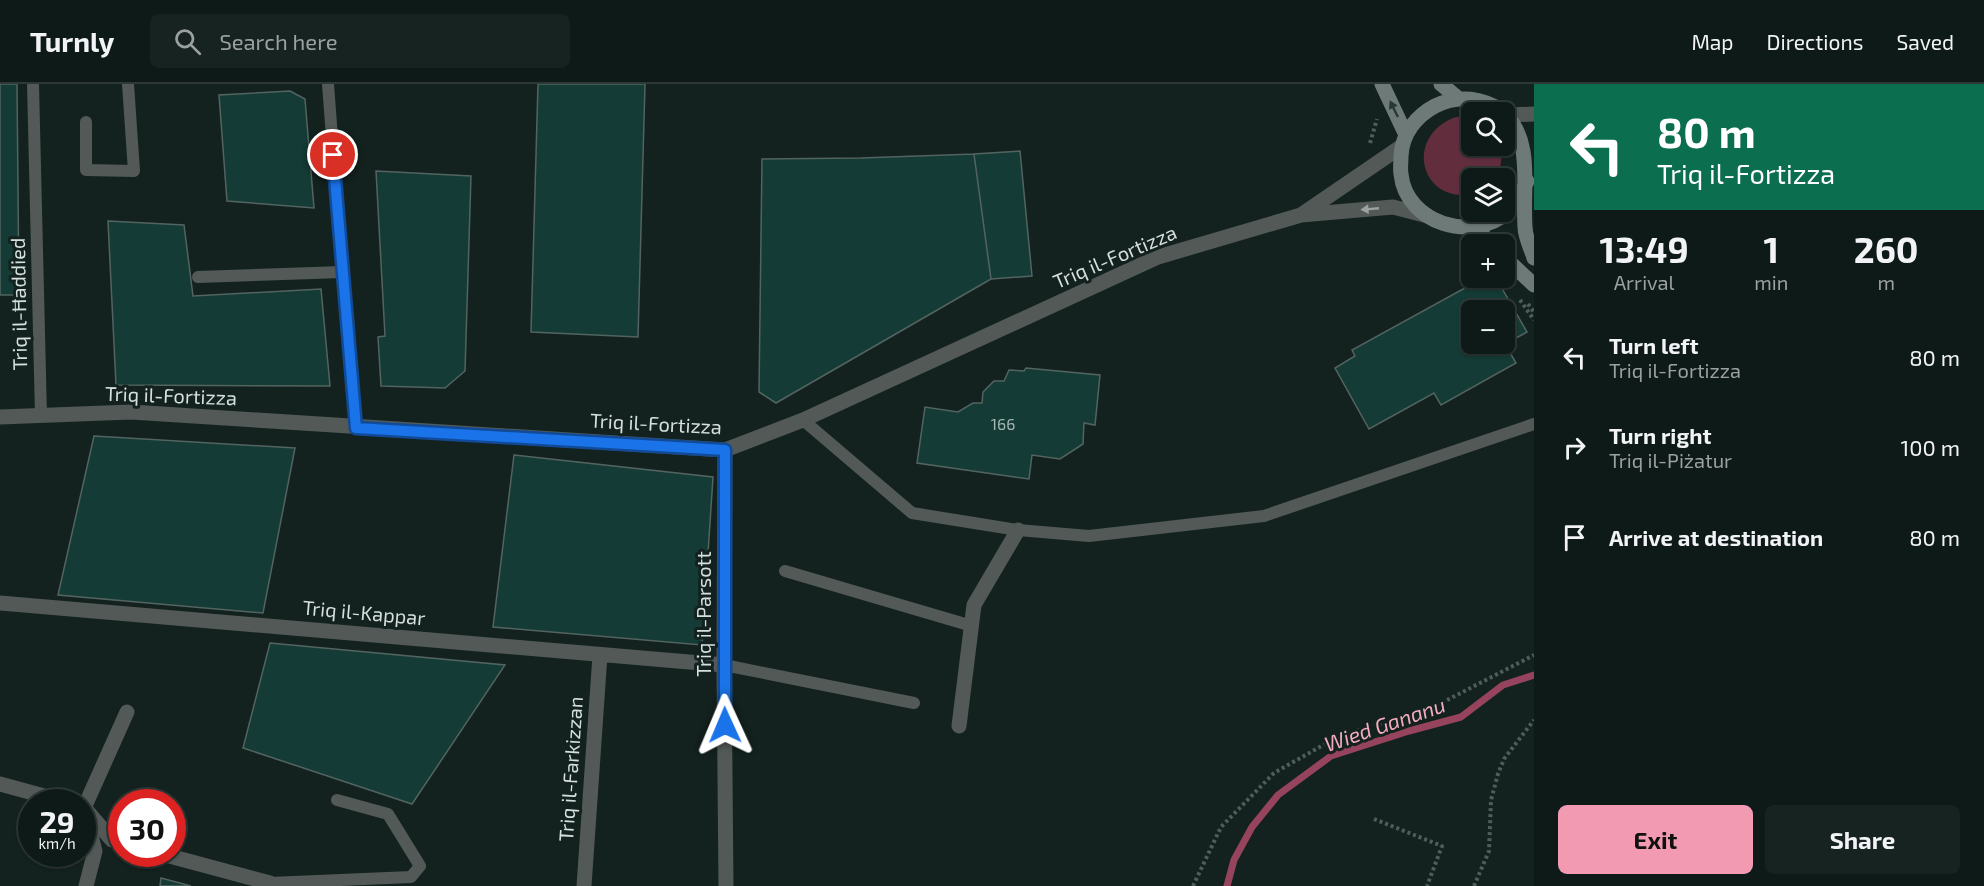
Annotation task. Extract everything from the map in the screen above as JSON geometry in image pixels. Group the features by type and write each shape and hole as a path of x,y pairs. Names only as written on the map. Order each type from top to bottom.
{"main road":[{"path":"1382,84 1404,140"},
{"path":"1442,84 1459,99"},
{"path":"1483,102 1459,99 1442,103 1428,110 1415,121 1404,140 1401,175 1406,191 1415,205 1442,224 1473,227 1491,222 1507,212 1520,198 1530,173"},
{"path":"1515,125 1521,131 1528,151 1530,173 1525,228 1534,258"},
{"path":"1473,227 1481,234"},
{"path":"1515,267 1534,285"}],"street":[{"path":"1515,114 1534,114"},
{"name":"Triq il-Fortizza","path":"1301,215 1404,140"},
{"name":"Triq il-Fortizza","path":"0,417 131,412 725,450 803,420 1158,257 1301,215 1394,207 1428,216"},
{"name":"Triq il-Parsott","path":"725,450 726,886"},
{"path":"959,726 974,605 1018,530"},
{"name":"Triq il-Kappar","path":"0,603 724,665"},
{"name":"Triq il-Farkizzan","path":"584,886 600,655"},
{"path":"91,789 127,712"},
{"path":"0,783 21,789"},
{"path":"96,822 108,835"},
{"path":"186,861 269,885"},
{"path":"86,886 91,867"}],"lane":[{"name":"Triq il-Ħaddied","path":"33,84 41,416"},
{"path":"86,122 86,170 134,171 128,84"},
{"path":"328,84 356,428"},
{"path":"198,277 342,272"},
{"path":"803,420 912,513 1018,530 1089,536 1264,516 1534,424"},
{"path":"784,571 972,626"},
{"path":"724,665 914,703"},
{"path":"269,885 411,877 420,866 388,814 337,800"}],"path":[{"path":"1193,886 1221,827 1274,773 1339,736 1428,710 1534,655"},
{"path":"1474,886 1489,851 1491,800 1498,774 1504,759 1534,720"},
{"path":"1374,819 1442,846 1427,886"}],"shaded area":[{"path":"1456,117 1461,117 1461,156 1501,156 1500,168 1461,168 1461,194 1454,194 1440,188 1430,179 1425,166 1424,152 1429,138 1439,126"}],"building":[{"path":"0,84 17,84 19,295 0,295"},
{"path":"538,84 645,84 638,337 531,332"},
{"path":"290,91 305,99 314,208 227,201 219,95"},
{"path":"1020,151 1032,276 991,279 974,154"},
{"path":"974,154 991,279 776,403 759,392 762,159"},
{"path":"376,171 471,176 465,371 445,388 381,386 378,337 385,336"},
{"path":"108,221 184,225 193,296 321,289 330,386 116,385"},
{"path":"1465,288 1502,288 1509,300 1461,300 1461,354 1511,354 1516,363 1441,405 1434,393 1369,429 1335,368 1355,356 1352,350"},
{"path":"1515,311 1527,332 1515,339"},
{"path":"1026,368 1100,375 1095,425 1084,423 1083,444 1060,459 1032,455 1029,479 917,463 925,407 958,412 973,403 982,403 983,392 994,381 1004,381 1009,370 1024,371"},
{"path":"94,436 295,448 263,613 58,595"},
{"path":"514,455 713,477 702,645 493,627"},
{"path":"270,643 505,665 412,804 243,748"},
{"path":"161,878 191,886 160,886"}],"waterway":[{"name":"Wied Gananu","path":"1227,886 1234,860 1252,827 1278,795 1331,756 1461,717 1503,685 1534,675"}],"route":[{"path":"333,155 356,428 725,450 725,725"}]}
